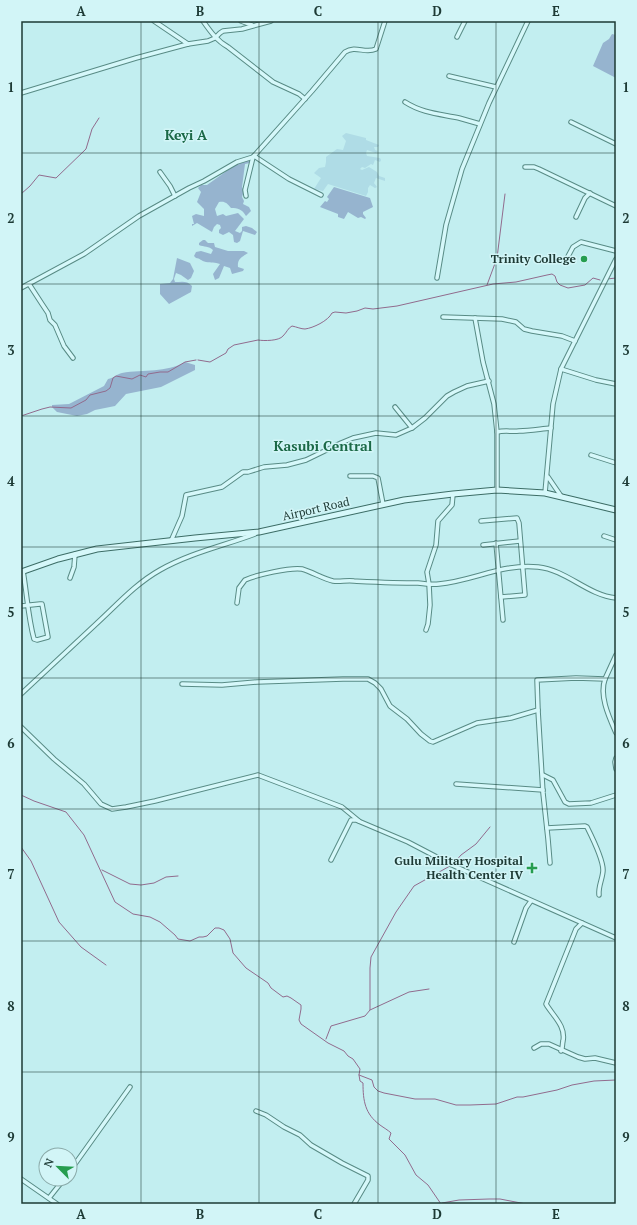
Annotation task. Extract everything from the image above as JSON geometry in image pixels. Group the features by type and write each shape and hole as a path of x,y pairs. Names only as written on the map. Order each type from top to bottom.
{"street":[{"path":"154,21 188,44"},
{"path":"203,21 215,38 273,82 305,98"},
{"path":"241,21 253,25"},
{"path":"21,93 136,58 188,44 208,41 223,32 242,29 271,21"},
{"path":"246,196 245,190 254,156 345,52 351,49 372,51 376,49 385,21"},
{"path":"457,37 465,21"},
{"path":"437,278 446,225 465,159 496,87 528,21"},
{"path":"449,76 496,87"},
{"path":"405,102 427,113 480,124"},
{"path":"571,122 616,144"},
{"path":"254,156 288,179 322,195"},
{"path":"21,288 84,254 139,216 237,162 254,156"},
{"path":"525,167 534,167 539,169 616,206"},
{"path":"160,172 175,196"},
{"path":"576,217 585,198 590,193"},
{"path":"565,262 572,247 581,242 616,251"},
{"path":"545,493 556,389 561,369 612,264 616,259"},
{"path":"28,284 48,313 50,320 55,325 64,346 73,358"},
{"path":"443,317 502,319 516,322 524,328 532,331 562,336 575,341"},
{"path":"475,318 483,362 494,404 497,432 497,490"},
{"path":"561,369 596,380 616,384"},
{"path":"171,541 182,516 186,495 222,487 243,472 264,467 287,465 306,460 353,438 376,433 396,435 412,428 425,418 447,396 467,386 489,381"},
{"path":"395,407 412,428"},
{"path":"497,432 509,430 528,431 551,428"},
{"path":"591,455 616,463"},
{"path":"350,476 373,476 378,478 383,504"},
{"path":"547,476 561,496"},
{"name":"Airport Road","path":"22,572 58,559 99,549 259,532 383,504 453,494 497,490 545,493 616,510"},
{"path":"426,630 430,605 427,572 436,545 438,521 452,505 453,494"},
{"path":"481,521 517,518 519,523 525,595 501,597"},
{"path":"21,694 121,600 161,569 193,554 235,542 259,532"},
{"path":"604,536 616,540"},
{"path":"483,545 520,541"},
{"path":"496,543 503,620"},
{"path":"70,578 74,567 75,554"},
{"path":"238,603 239,588 245,580 296,568 332,581 350,580 388,583 438,584 458,581 498,570 536,567 549,569 560,573 601,595 616,598"},
{"path":"21,606 28,605 42,604 48,637 37,640 34,639 28,605 22,572"},
{"path":"616,655 605,679 603,688 605,702 616,733"},
{"path":"182,684 222,685 266,681 343,678 368,679 381,689 390,706 408,719 421,734 433,742 477,723 511,718 538,710"},
{"path":"550,863 543,790 537,680 576,678 605,679"},
{"path":"21,727 54,759 84,784 100,804 112,809 155,801 258,775 342,807 359,821"},
{"path":"616,758 616,769"},
{"path":"543,775 553,780 565,802 569,804 591,803 616,795"},
{"path":"456,784 543,790"},
{"path":"331,860 351,820 359,821 408,842 452,865 531,901 616,938"},
{"path":"547,828 587,827 604,870 599,895"},
{"path":"514,942 526,908 531,901"},
{"path":"562,1051 564,1032 556,1016 546,1004 576,929 582,923"},
{"path":"534,1048 541,1044 549,1044 580,1058 595,1058 616,1063"},
{"path":"78,1160 130,1087"},
{"path":"256,1111 266,1114 284,1127 300,1135 311,1145 368,1176 368,1180 354,1204"},
{"path":"21,1179 57,1204"},
{"path":"49,1198 58,1187"}],"shaded area":[{"path":"612,34 616,35 616,78 593,66 603,43 609,39"},
{"path":"346,133 366,138 366,140 379,145 378,147 374,147 375,150 378,151 376,153 367,150 366,153 367,156 380,158 380,162 375,160 373,165 371,164 360,169 362,170 369,167 377,172 379,176 385,178 385,181 376,178 374,183 377,187 375,188 370,185 366,196 328,184 323,191 314,189 321,178 314,173 319,168 325,167 326,157 337,149 343,150 346,141 342,136"},
{"path":"249,160 250,163 245,164 242,187 244,191 242,197 244,201 243,204 249,207 251,211 246,216 241,210 231,208 224,202 219,202 215,209 217,216 223,214 226,216 238,213 244,219 235,231 240,233 242,231 242,227 246,226 257,232 255,235 243,231 240,241 237,243 234,242 233,235 229,232 223,235 219,233 221,228 220,225 217,224 212,232 197,223 192,226 192,224 194,224 192,216 196,214 204,216 204,209 197,202 201,192 198,188 201,185 207,185 235,165"},
{"path":"334,187 370,198 373,207 363,212 366,218 365,219 361,217 358,218 348,212 344,219 338,217 338,214 320,207 325,201 327,202 329,199 327,197"},
{"path":"203,240 208,243 214,243 215,247 228,251 244,251 248,253 240,258 238,262 238,267 244,269 243,271 232,274 230,268 224,266 219,278 215,280 213,274 220,264 204,262 194,256 196,252 201,251 211,254 213,250 199,245 199,243"},
{"path":"177,258 190,263 194,271 191,278 188,280 176,273 174,279 175,282 188,283 192,286 191,292 169,304 160,294 160,284 170,283 173,279"},
{"path":"185,362 195,365 195,370 161,387 126,394 115,406 95,410 87,414 77,416 57,412 52,407 52,405 69,404 104,386 108,379 120,374 170,368"}],"waterway":[{"path":"21,194 39,175 56,178 86,149 92,129 99,118"},
{"path":"487,285 497,258 505,194"},
{"path":"198,360 210,362 226,353 228,349 234,345 258,340 275,340 281,338 292,326 303,329 312,327 320,324 335,312 346,313 365,308 373,309 397,306 493,284 516,282 552,274 555,276 560,285 568,288 585,285 593,278 600,280"},
{"path":"607,279 616,278"},
{"path":"21,416 50,407 71,408 86,400 90,395 106,391 110,388 113,378 116,376 132,379 140,375 146,377 148,374 168,372 185,362 196,360"},
{"path":"21,795 66,812 84,835 115,902 133,914 150,917 160,922 178,939 190,941 199,937 207,936 215,928 224,930 230,939 233,953 246,968 268,983 271,988 283,997 287,996 301,1005 299,1020 301,1024 328,1043 344,1051 353,1059 360,1069 360,1081 363,1083 364,1101 368,1112 375,1121 391,1133 389,1139 405,1155 416,1175 428,1185 441,1204"},
{"path":"453,864 461,855 476,844 490,827"},
{"path":"21,847 31,861 59,922 81,947 106,965"},
{"path":"326,1039 331,1026 365,1016 370,1010 371,957 396,912 414,886 450,866"},
{"path":"102,870 130,884 141,885 154,883 166,877 178,876"},
{"path":"370,1010 409,992 429,989"},
{"path":"359,1075 372,1080 374,1087 378,1091 384,1093 415,1099 435,1099 456,1105 496,1104 517,1097 557,1090 572,1085 594,1081 616,1080"},
{"path":"442,1203 459,1200 500,1199 526,1204"}],"place":[{"name":"Trinity College","path":"584,259"},
{"name":"Gulu Military Hospital Health Center IV","path":"532,868"}],"district":[{"name":"Keyi A","path":"186,135"},
{"name":"Kasubi Central","path":"323,446"}]}
